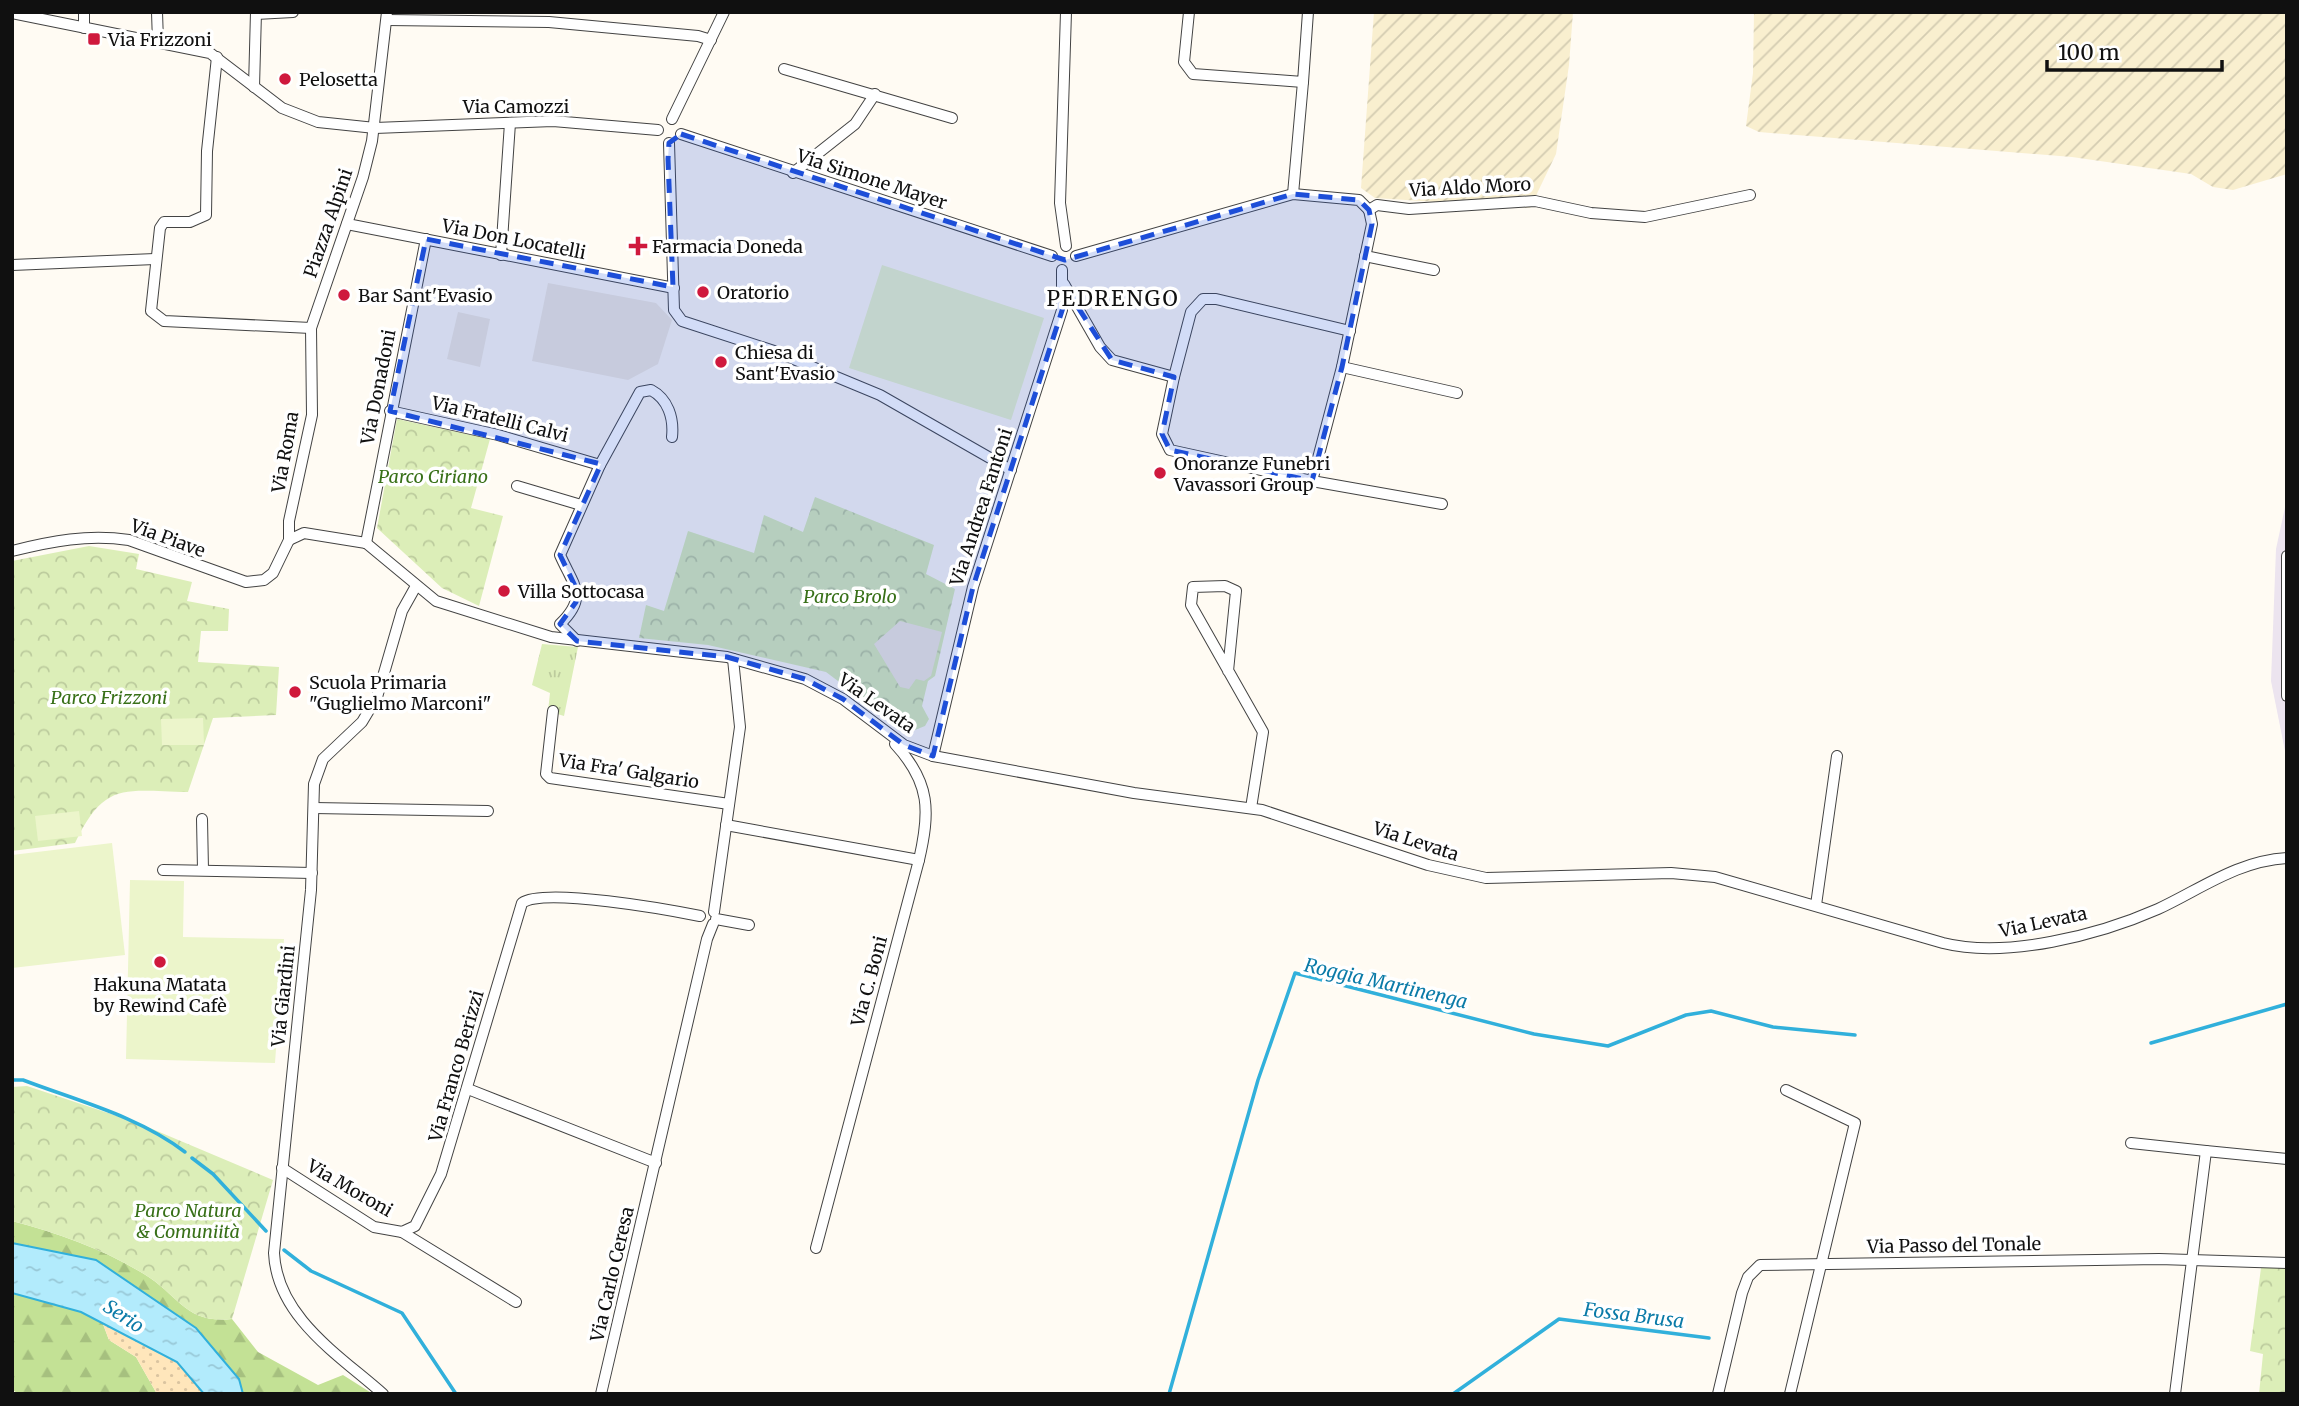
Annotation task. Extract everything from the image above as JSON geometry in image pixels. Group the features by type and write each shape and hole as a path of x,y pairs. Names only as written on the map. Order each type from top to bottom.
{"street":[{"path":"84,12 84,28"},
{"path":"157,12 158,42"},
{"path":"254,87 256,13 293,12"},
{"path":"672,119 724,12"},
{"path":"1066,12 1060,204 1066,246 1076,256 1074,265 1062,270 1053,264 1052,256 1057,248 1066,246"},
{"path":"1189,12 1184,62 1193,74 1303,82"},
{"path":"1293,194 1308,12"},
{"path":"12,13 158,42 217,57 207,151 206,215 184,222 164,222 155,259 151,311 164,321 174,319 312,328"},
{"path":"387,16 549,22 698,36 711,40"},
{"name":"Piazza Alpini","path":"312,328 363,177 375,128 387,16"},
{"name":"Via Camozzi","path":"217,57 254,87 298,116 341,125 375,128 553,121 658,130"},
{"path":"785,69 953,118"},
{"path":"793,173 855,124 875,94"},
{"path":"672,119 680,124 681,134 677,141 669,143 661,139 658,130 662,121 672,119"},
{"path":"502,255 510,122"},
{"name":"Via Simone Mayer","path":"681,134 1052,256"},
{"path":"669,143 674,310 682,321 774,351 880,395 1011,470"},
{"name":"Via Aldo Moro","path":"1076,256 1293,194 1359,200 1369,209 1377,205 1409,209 1535,201 1591,213 1645,217 1750,195"},
{"path":"1311,481 1350,331 1372,224 1369,209"},
{"name":"Via Don Locatelli","path":"347,224 674,288"},
{"name":"Via Donadoni","path":"366,542 426,239"},
{"path":"1365,256 1434,270"},
{"path":"12,265 155,259"},
{"name":"Via Andrea Fantoni","path":"933,756 973,587 1062,310 1062,270"},
{"path":"1064,284 1100,347 1112,360 1174,377"},
{"path":"1350,331 1216,299 1203,299 1191,312 1174,377 1162,434 1170,450 1311,481 1442,504"},
{"name":"Via Roma","path":"289,540 289,521 312,415 312,328"},
{"path":"1342,367 1457,393"},
{"path":"542,635 560,624 576,602 577,590 561,555 600,465 640,392 651,390 661,397 668,408 672,437"},
{"name":"Via Fratelli Calvi","path":"390,411 499,435 600,465"},
{"path":"517,486 581,505"},
{"path":"289,540 304,533 366,542"},
{"name":"Via Piave","path":"12,551 76,537 109,537 129,540 239,580 264,580 279,564 289,540"},
{"name":"Via Levata","path":"366,542 436,601 542,635 733,659 823,686 904,745 933,756 1134,793 1251,808 1284,816 1427,865 1486,878 1697,874 1731,880 1964,948 2001,950 2118,923 2158,909 2233,869 2287,858"},
{"path":"2287,556 2284,678 2287,696"},
{"name":"Via Giardini","path":"383,1394 303,1322 285,1299 278,1282 274,1253 312,873 314,784 323,759 362,722 377,697 402,611 416,586"},
{"path":"1228,671 1236,591 1225,586 1193,587 1191,605 1228,671 1263,732 1251,808"},
{"path":"560,624 577,641"},
{"name":"Via Carlo Ceresa","path":"601,1394 707,939 707,918 726,825 740,727 733,659"},
{"name":"Via Fra' Galgario","path":"553,711 546,767 546,774 550,779 729,804"},
{"name":"Via C. Boni","path":"817,1248 919,860 928,816 927,803 905,755 884,732"},
{"path":"1816,905 1837,756"},
{"path":"314,808 488,811"},
{"path":"202,819 203,870"},
{"path":"726,825 919,860"},
{"path":"163,870 312,873"},
{"name":"Via Franco Berizzi","path":"402,1232 415,1226 441,1174 519,908 527,900 599,900 707,918"},
{"path":"707,918 749,926"},
{"path":"468,1089 656,1163"},
{"path":"1786,1090 1855,1123 1790,1394"},
{"path":"2131,1143 2287,1159"},
{"path":"2175,1394 2206,1151"},
{"name":"Via Moroni","path":"282,1168 374,1227 402,1232 516,1302"},
{"name":"Via Passo del Tonale","path":"1718,1394 1748,1277 1760,1265 2193,1260 2287,1263"}],"highlighted area":[{"path":"681,134 1065,260 1293,194 1359,200 1369,210 1372,224 1342,367 1312,481 1170,450 1162,434 1174,377 1112,360 1068,292 973,587 933,756 904,745 843,699 805,679 727,657 577,641 560,624 576,602 577,590 560,555 601,464 390,411 426,239 673,287 668,159 669,143"}],"shaded area":[{"path":"1374,12 1573,12 1569,65 1556,154 1530,208 1375,198 1361,188"},
{"path":"1754,12 2287,12 2287,174 2233,190 2213,187 2191,174 2072,157 1759,132 1746,126 1753,73"},
{"path":"548,283 656,303 672,320 658,364 628,380 532,361"},
{"path":"458,312 490,319 480,367 447,359"},
{"path":"2287,498 2287,761 2271,681 2276,549"},
{"path":"900,621 942,632 931,676 924,681 916,679 909,689 900,687 874,644"}],"green space":[{"path":"882,265 1044,318 1011,420 849,368"},
{"name":"Parco Ciriano","path":"397,419 490,439 471,508 503,516 479,606 442,588 377,528"},
{"name":"Parco Brolo","path":"815,497 934,545 926,574 955,589 935,676 928,681 922,706 929,719 925,726 907,733 826,672 708,645 639,638 646,605 664,611 688,531 754,553 764,515 803,532"},
{"name":"Parco Frizzoni","path":"89,546 139,554 136,569 192,582 187,601 229,609 228,631 201,631 198,662 279,667 276,715 213,718 188,792 119,793 96,808 75,843 12,851 12,561"},
{"path":"542,644 578,647 564,716 548,711 550,693 532,685"},
{"path":"203,718 204,745 162,745 161,719"},
{"path":"79,811 82,836 38,841 35,816"},
{"path":"112,843 125,955 12,968 12,855"},
{"path":"130,880 184,881 183,937 284,939 275,1063 126,1059"},
{"name":"Parco Natura & Comuniità","path":"27,1086 138,1123 273,1180 232,1319 203,1317 184,1306 144,1274 113,1257 63,1236 12,1221 12,1087"},
{"path":"12,1221 63,1236 113,1257 156,1282 183,1306 203,1317 232,1319 258,1352 318,1385 343,1375 373,1394 243,1394 239,1379 96,1260 12,1243"},
{"path":"2261,1268 2287,1268 2287,1394 2259,1394 2263,1354 2250,1351"},
{"path":"12,1293 81,1312 103,1324 109,1340 136,1357 157,1394 18,1394 12,1389"}],"sand":[{"path":"103,1324 177,1362 204,1394 157,1394 136,1357 109,1340"}],"water":[{"name":"Serio","path":"12,1243 96,1260 196,1328 239,1379 243,1394 204,1394 177,1362 81,1312 12,1293"}],"waterway":[{"name":"Roggia Martinenga","path":"1169,1394 1258,1080 1295,973 1534,1034 1608,1046 1686,1015 1711,1011 1773,1027 1855,1035"},
{"name":"Roggia Martinenga","path":"2151,1043 2287,1004"},
{"path":"12,1080 23,1080 128,1119 167,1139 185,1152"},
{"path":"192,1158 213,1174 266,1231"},
{"path":"284,1250 311,1271 402,1313 456,1394"},
{"name":"Fossa Brusa","path":"1453,1394 1559,1319 1709,1338"}],"place":[{"name":"Via Frizzoni","path":"94,39"},
{"name":"Pelosetta","path":"285,79"},
{"name":"Farmacia Doneda","path":"638,246"},
{"name":"Oratorio","path":"703,292"},
{"name":"Bar Sant'Evasio","path":"344,295"},
{"name":"Chiesa di Sant'Evasio","path":"721,362"},
{"name":"Onoranze Funebri Vavassori Group","path":"1160,473"},
{"name":"Villa Sottocasa","path":"504,591"},
{"name":"Scuola Primaria \"Guglielmo Marconi\"","path":"295,692"},
{"name":"Hakuna Matata by Rewind Cafè","path":"160,962"}],"district":[{"name":"PEDRENGO","path":"1113,298"}]}
